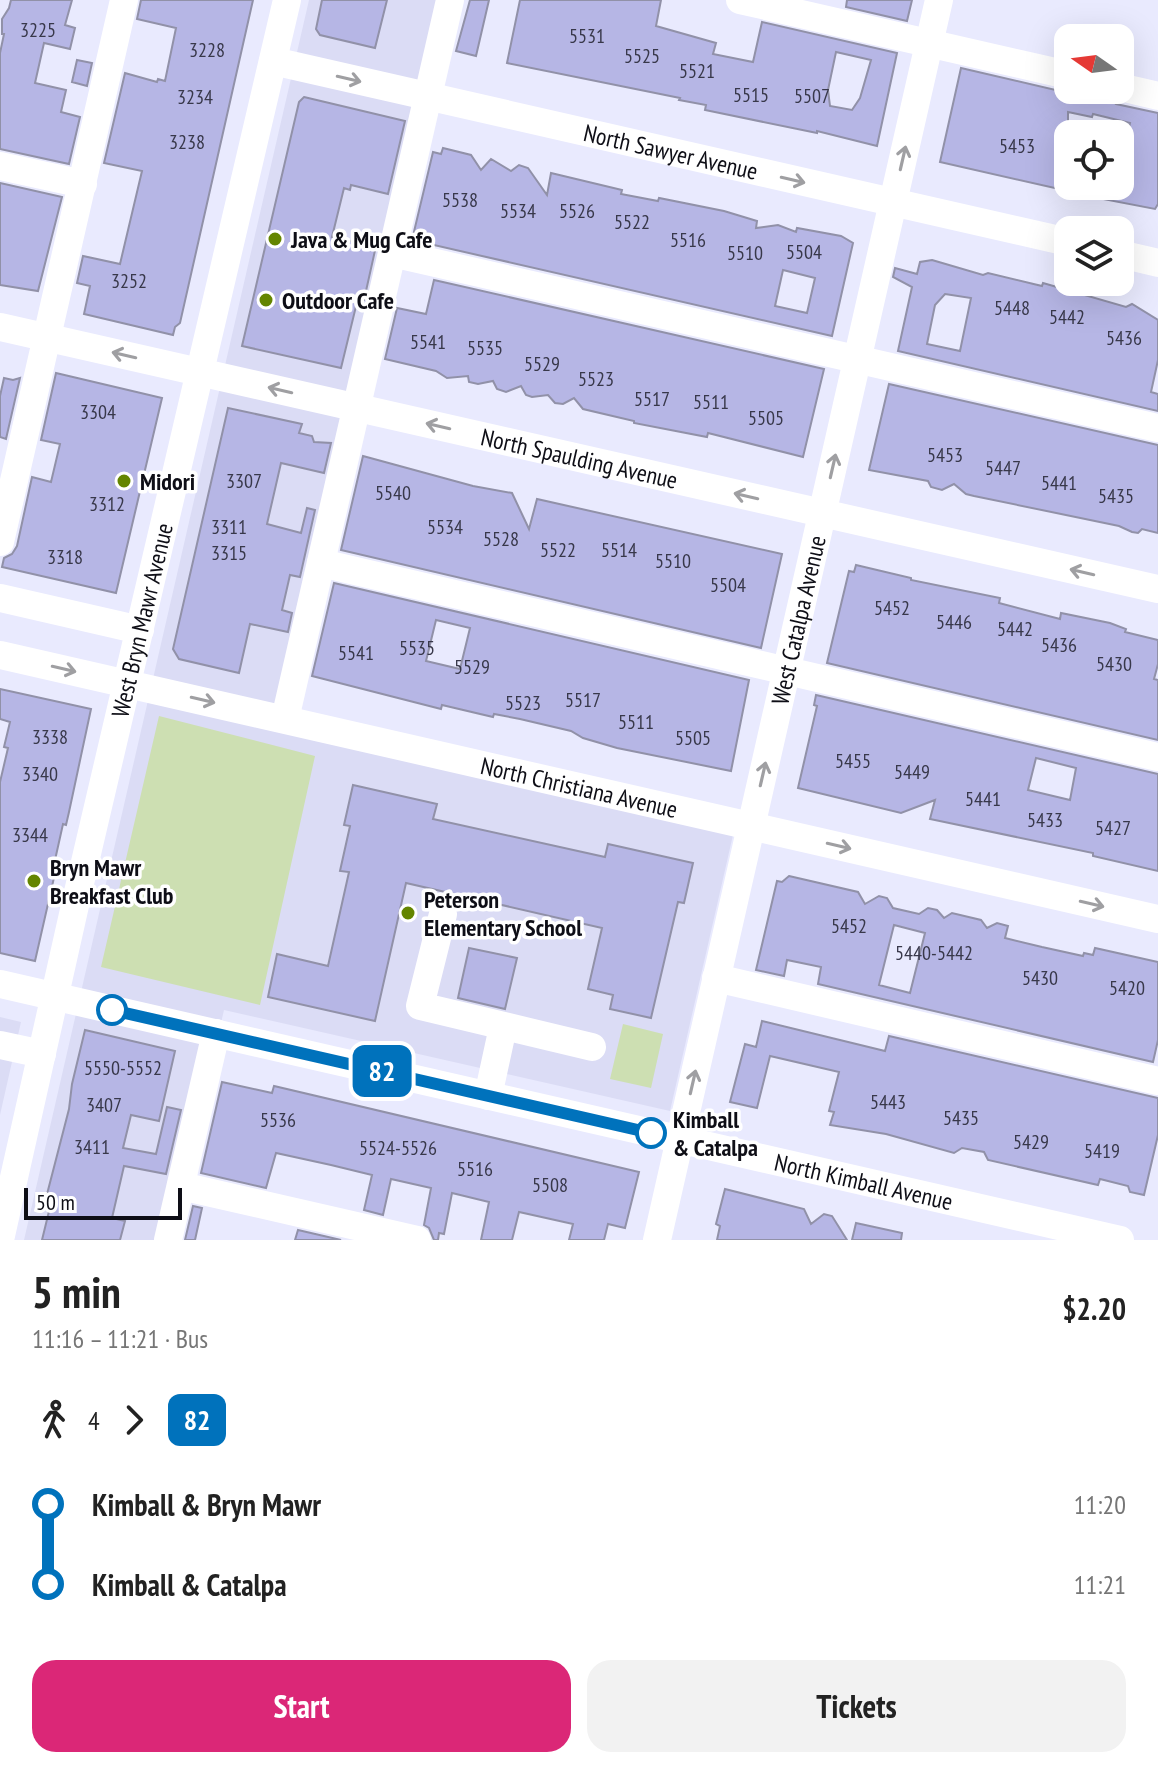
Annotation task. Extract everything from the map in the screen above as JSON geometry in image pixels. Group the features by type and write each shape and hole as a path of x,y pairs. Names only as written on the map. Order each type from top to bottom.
{"street":[{"path":"0,542 5,497 47,337 124,0"},
{"name":"West Bryn Mawr Avenue","path":"0,1240 287,0"},
{"path":"285,719 450,0"},
{"path":"740,0 1054,72"},
{"name":"West Catalpa Avenue","path":"657,1240 939,0"},
{"name":"North Sawyer Avenue","path":"273,61 1054,239"},
{"path":"1134,90 1158,96"},
{"path":"0,166 83,184"},
{"path":"392,253 1158,428"},
{"path":"1134,257 1158,263"},
{"name":"North Spaulding Avenue","path":"0,327 1158,589"},
{"path":"321,563 1158,757"},
{"path":"0,598 140,630"},
{"name":"North Christiana Avenue","path":"0,655 1158,919"},
{"path":"443,914 420,1006 592,1047"},
{"path":"716,978 1158,1081"},
{"name":"North Kimball Avenue","path":"0,984 1120,1240"},
{"path":"488,1096 503,1027"},
{"path":"168,1240 216,1033"},
{"path":"0,1045 42,1054"},
{"path":"181,1186 417,1240"}],"shaded area":[{"path":"309,0 453,0 286,733 733,835 670,1111 224,1010 171,1240 24,1240"},
{"path":"0,1017 21,1022 0,1115"}],"green space":[{"path":"159,716 315,756 260,1005 101,967"},
{"path":"623,1024 663,1034 651,1088 610,1079"}],"building":[{"path":"11,0 72,0 65,25 75,28 70,49 44,43 35,83 66,90 61,112 80,117 69,164 0,149 2,19"},
{"path":"141,0 253,0 180,323 173,335 84,314 90,286 77,283 83,256 120,264 142,171 104,163 125,73 157,82 158,79 165,81 176,28 137,19"},
{"path":"322,0 387,0 375,48 320,35 316,29"},
{"path":"470,0 489,0 476,56 456,51"},
{"path":"520,0 661,0 656,26 716,43 713,54 753,62 762,22 897,53 877,146 705,110 706,105 680,98 507,63","holes":["836,52 871,60 860,98 852,110 830,106 828,90"]},
{"path":"847,0 912,0 907,21 846,7"},
{"path":"77,60 92,63 87,86 72,82"},
{"path":"961,68 1054,90 1054,104 1116,104 1158,113 1158,204 1155,209 1108,200 1134,200 1134,120 1068,112 1068,120 1054,120 1054,188 940,162"},
{"path":"304,97 405,121 388,194 351,185 350,190 344,188 332,237 376,246 364,300 358,298 341,368 242,346 299,102"},
{"path":"443,148 471,155 481,170 491,159 511,171 519,165 528,168 547,195 551,173 622,190 621,194 724,211 757,221 756,228 778,225 796,232 797,228 841,236 853,243 832,336 412,240 433,152 441,154","holes":["783,270 815,278 807,313 775,306"]},
{"path":"0,183 62,197 38,291 0,285"},
{"path":"932,260 983,275 988,273 1054,286 1054,296 1088,296 1126,307 1132,304 1158,320 1158,360 1151,392 1158,394 1158,411 898,351 912,287 893,277 895,268 917,274 920,262","holes":["945,294 971,298 960,351 927,344 935,305"]},
{"path":"434,280 824,369 803,457 708,433 707,437 634,423 583,409 574,398 563,404 555,403 548,395 526,395 521,386 506,392 497,389 493,381 478,384 469,382 468,376 447,378 436,371 385,359 397,308 426,314"},
{"path":"56,373 162,398 116,593 2,567 4,558 12,554 17,546 32,477 51,482 60,444 41,440"},
{"path":"4,378 20,378 6,439 0,437 0,396"},
{"path":"889,384 1158,445 1158,533 1142,529 1138,533 1132,532 1119,526 966,494 954,484 942,490 931,487 928,481 869,470"},
{"path":"228,408 302,424 299,433 312,436 314,442 331,443 324,473 281,463 267,524 301,533 307,508 315,510 300,577 290,575 282,610 292,613 288,632 250,624 239,673 179,659 173,649"},
{"path":"363,456 473,486 512,493 529,529 537,499 782,554 761,648 341,550"},
{"path":"856,565 1000,598 999,603 1060,619 1061,613 1110,623 1126,629 1125,632 1158,640 1158,664 1154,679 1158,680 1158,740 827,663 849,571 854,572"},
{"path":"334,583 749,680 731,771 617,748 583,738 571,731 520,719 494,714 493,717 442,705 441,709 312,676","holes":["436,620 470,628 460,669 426,661"]},
{"path":"0,689 91,709 35,961 0,953 0,782 10,722 0,719"},
{"path":"816,695 1158,774 1158,871 1093,856 1093,853 930,819 935,800 901,813 798,788 817,706 814,705","holes":["1036,758 1076,768 1070,800 1028,790"]},
{"path":"353,785 437,804 433,819 605,857 608,844 693,863 684,903 678,902 651,1018 610,1009 613,995 588,989 602,928 406,883 375,1021 268,997 277,954 328,966 349,872 340,871 350,826 344,825"},
{"path":"789,876 858,892 865,904 879,896 887,898 893,908 919,914 928,908 937,910 944,918 952,913 981,920 987,928 997,923 1008,926 1005,938 1083,956 1084,953 1093,955 1095,948 1158,962 1158,1040 1153,1062 818,984 821,967 787,960 784,976 756,970 777,881 782,882","holes":["894,925 925,933 910,993 879,985"]},
{"path":"469,948 517,958 505,1009 458,998"},
{"path":"762,1021 885,1051 889,1036 1158,1098 1158,1135 1144,1195 1130,1192 1128,1186 1100,1179 1098,1185 988,1160 984,1152 962,1148 954,1153 886,1134 830,1125 834,1112 829,1111 839,1072 770,1056 757,1108 730,1102 745,1044 756,1047"},
{"path":"85,1030 175,1051 159,1121 131,1115 123,1148 156,1154 167,1107 181,1110 166,1174 124,1166 112,1218 125,1221 120,1240 42,1240 51,1203 45,1202"},
{"path":"222,1082 272,1093 274,1086 639,1172 625,1228 608,1224 604,1240 569,1240 573,1224 519,1212 512,1240 481,1240 489,1202 452,1193 444,1234 439,1233 438,1240 434,1240 429,1228 424,1225 431,1188 391,1179 383,1215 364,1210 372,1175 331,1165 276,1153 266,1188 201,1173"},
{"path":"725,1189 804,1209 811,1224 824,1214 832,1216 847,1240 717,1240 720,1226 716,1224"},
{"path":"193,1206 202,1208 195,1240 185,1240"},
{"path":"856,1223 902,1233 901,1240 852,1240"},
{"path":"298,1230 341,1240 295,1240"}],"bus line":[{"name":"82","path":"112,1010 651,1133"}],"place":[{"name":"Java & Mug Cafe","path":"275,239"},
{"name":"Outdoor Cafe","path":"266,300"},
{"name":"Midori","path":"124,481"},
{"name":"Bryn Mawr Breakfast Club","path":"34,881"},
{"name":"Peterson Elementary School","path":"408,913"},
{"name":"Kimball & Catalpa","path":"651,1133"}]}
